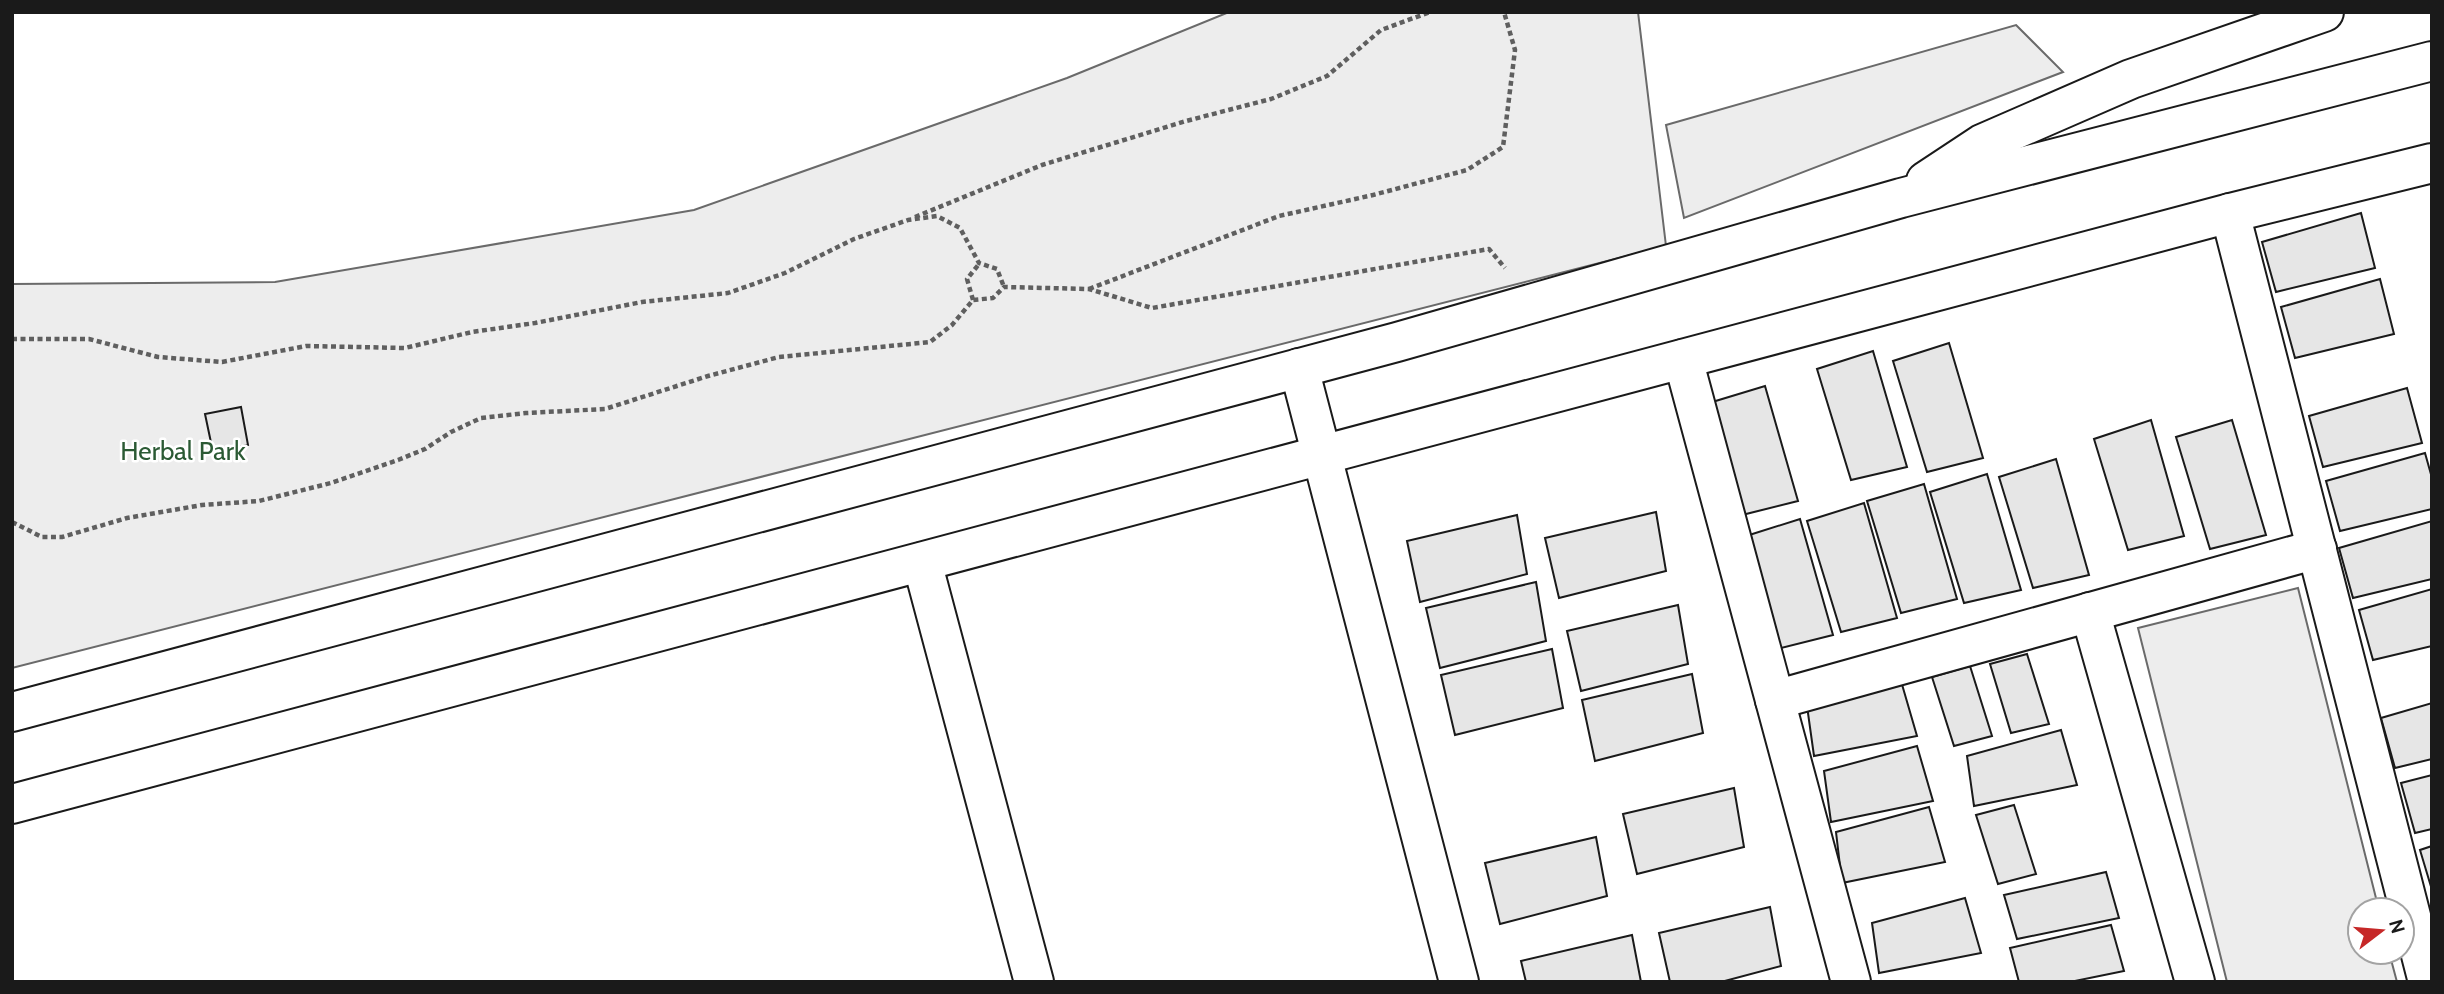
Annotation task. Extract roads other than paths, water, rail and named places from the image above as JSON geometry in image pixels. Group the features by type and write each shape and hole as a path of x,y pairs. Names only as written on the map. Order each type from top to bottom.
{"street":[{"path":"1901,198 1982,144 2031,121 2132,79 2324,12"},
{"path":"12,712 1299,368 1901,198 2432,61"},
{"path":"12,804 2230,213 2432,163"},
{"path":"2230,213 2428,982"},
{"path":"1683,359 1851,982"},
{"path":"1299,368 1459,982"},
{"path":"1775,700 2316,550"},
{"path":"922,562 1034,982"},
{"path":"2091,612 2195,982"}],"park label":[{"name":"Herbal Park","path":"183,451"}]}
